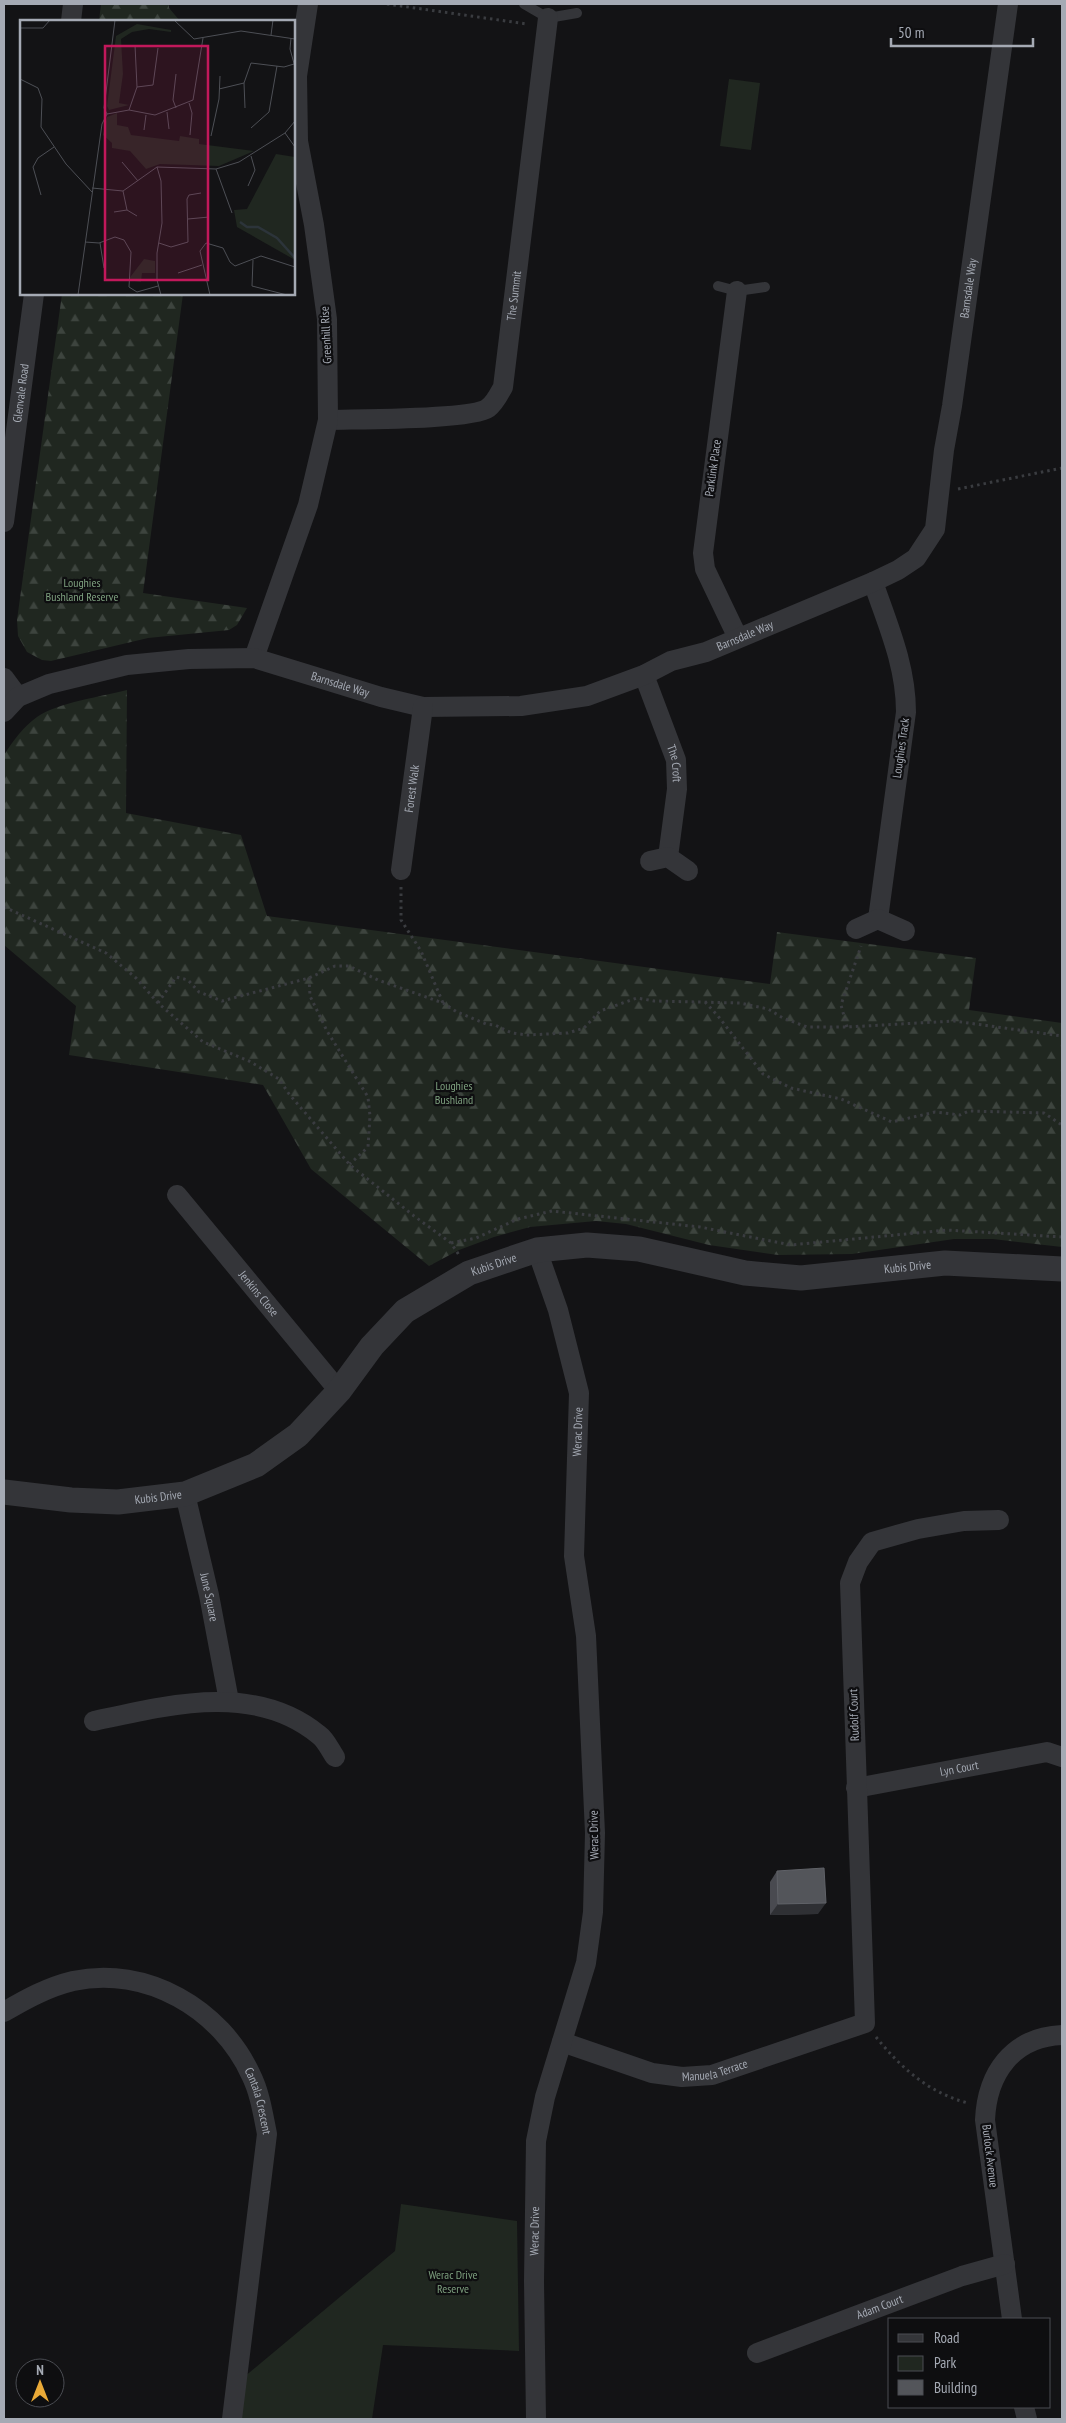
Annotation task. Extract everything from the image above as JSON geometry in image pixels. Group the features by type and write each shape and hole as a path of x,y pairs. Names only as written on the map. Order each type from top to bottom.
{"street":[{"path":"71,20 73,4"},
{"name":"Greenhill Rise","path":"254,658 308,505 328,420 327,319 314,225 298,141 297,76 308,4"},
{"name":"Barnsdale Way","path":"18,697 49,684 127,665 189,659 254,658 381,697 423,707 521,706 587,696 644,675 671,661 706,652 873,582 898,570 916,558 935,529 944,450 952,406 1008,4"},
{"name":"The Summit","path":"328,420 464,415 487,409 497,399 503,386 548,22"},
{"name":"Parklink Place","path":"727,288 703,553 705,569 738,638"},
{"name":"Glenvale Road","path":"4,522 34,295"},
{"name":"Loughies Track","path":"873,582 902,666 906,689 906,712 878,919"},
{"name":"The Croft","path":"644,675 676,760 677,789 659,859 688,871"},
{"path":"4,678 18,697 4,712"},
{"name":"Forest Walk","path":"401,875 423,707"},
{"path":"856,929 878,919 905,931"},
{"name":"Jenkins Close","path":"177,1195 339,1391"},
{"name":"Kubis Drive","path":"4,1492 71,1500 118,1502 185,1494 256,1465 298,1435 339,1391 372,1346 405,1311 469,1273 537,1250 587,1245 639,1249 745,1273 801,1278 944,1263 1062,1269"},
{"name":"Werac Drive","path":"536,2419 534,2291 536,2141 545,2097 584,1977 591,1935 595,1833 586,1636 574,1556 579,1393 558,1310 537,1250"},
{"name":"June Square","path":"185,1494 209,1595 229,1701"},
{"name":"Rudolf Court","path":"865,2022 850,1583 858,1562 872,1542 918,1529 964,1521 999,1520"},
{"path":"94,1721 169,1705 229,1701 286,1713 321,1736 335,1757"},
{"name":"Lyn Court","path":"856,1788 1047,1752 1062,1757"},
{"name":"Cantala Crescent","path":"4,2012 46,1990 74,1981 102,1978 135,1981 168,1992 194,2006 216,2024 236,2048 252,2075 262,2105 267,2134 232,2419"},
{"name":"Manuela Terrace","path":"562,2042 652,2072 682,2077 712,2075 865,2022"},
{"name":"Burlock Avenue","path":"1012,2318 985,2120 985,2107 990,2085 1012,2054 1026,2043 1048,2036 1062,2035"},
{"name":"Adam Court","path":"756,2353 962,2276 1005,2264"}],"lane":[{"path":"524,4 548,22 577,13"},
{"name":"Parklink Place","path":"727,288 765,287"}],"path":[{"path":"387,4 548,22"},
{"path":"940,493 1062,468"},
{"path":"401,875 401,920 421,951 443,1003"},
{"path":"4,907 106,953 136,978 158,1003 203,1042 249,1061 279,1079 289,1094 350,1164 414,1216 451,1243 476,1238 518,1219 552,1211 700,1228 791,1246 947,1230 1062,1237"},
{"path":"847,1027 841,1006 854,960 868,931 878,919"},
{"path":"158,1003 176,977 188,980 199,992 222,1001 309,978 336,966 349,966 378,980 443,1003 457,1012 486,1024 495,1025 512,1033 527,1035 568,1033 584,1028 600,1012 637,998 654,1001 740,1003 768,1009 783,1018 807,1027 847,1027 954,1021 1062,1036"},
{"path":"309,978 310,996 327,1031 368,1096 370,1116 368,1146 350,1164"},
{"path":"704,1002 718,1016 763,1074 791,1088 841,1099 892,1122 936,1112 960,1114 969,1111 1044,1113 1062,1124"},
{"path":"865,2022 891,2056 926,2086 940,2094 985,2107"}],"green space":[{"path":"101,4 169,4 169,8 179,20 99,20"},
{"path":"729,79 760,83 751,150 720,146"},
{"name":"Loughies Bushland Reserve","path":"62,295 183,295 143,593 247,608 237,625 229,630 148,638 51,661 42,660 27,652 18,636 17,620"},
{"name":"Loughies Bushland","path":"127,690 126,813 241,835 267,916 770,984 777,932 976,958 969,1010 1062,1023 1062,1247 993,1239 954,1239 852,1254 778,1255 709,1245 626,1224 596,1221 530,1227 494,1237 459,1250 429,1266 311,1169 263,1085 69,1055 76,1006 4,945 4,755 27,725 46,712 68,704"},
{"name":"Werac Drive Reserve","path":"401,2204 517,2221 519,2351 383,2345 372,2419 241,2419 244,2377 395,2251"}],"building":[{"path":"824,1868 826,1903 778,1904 777,1871"}]}
